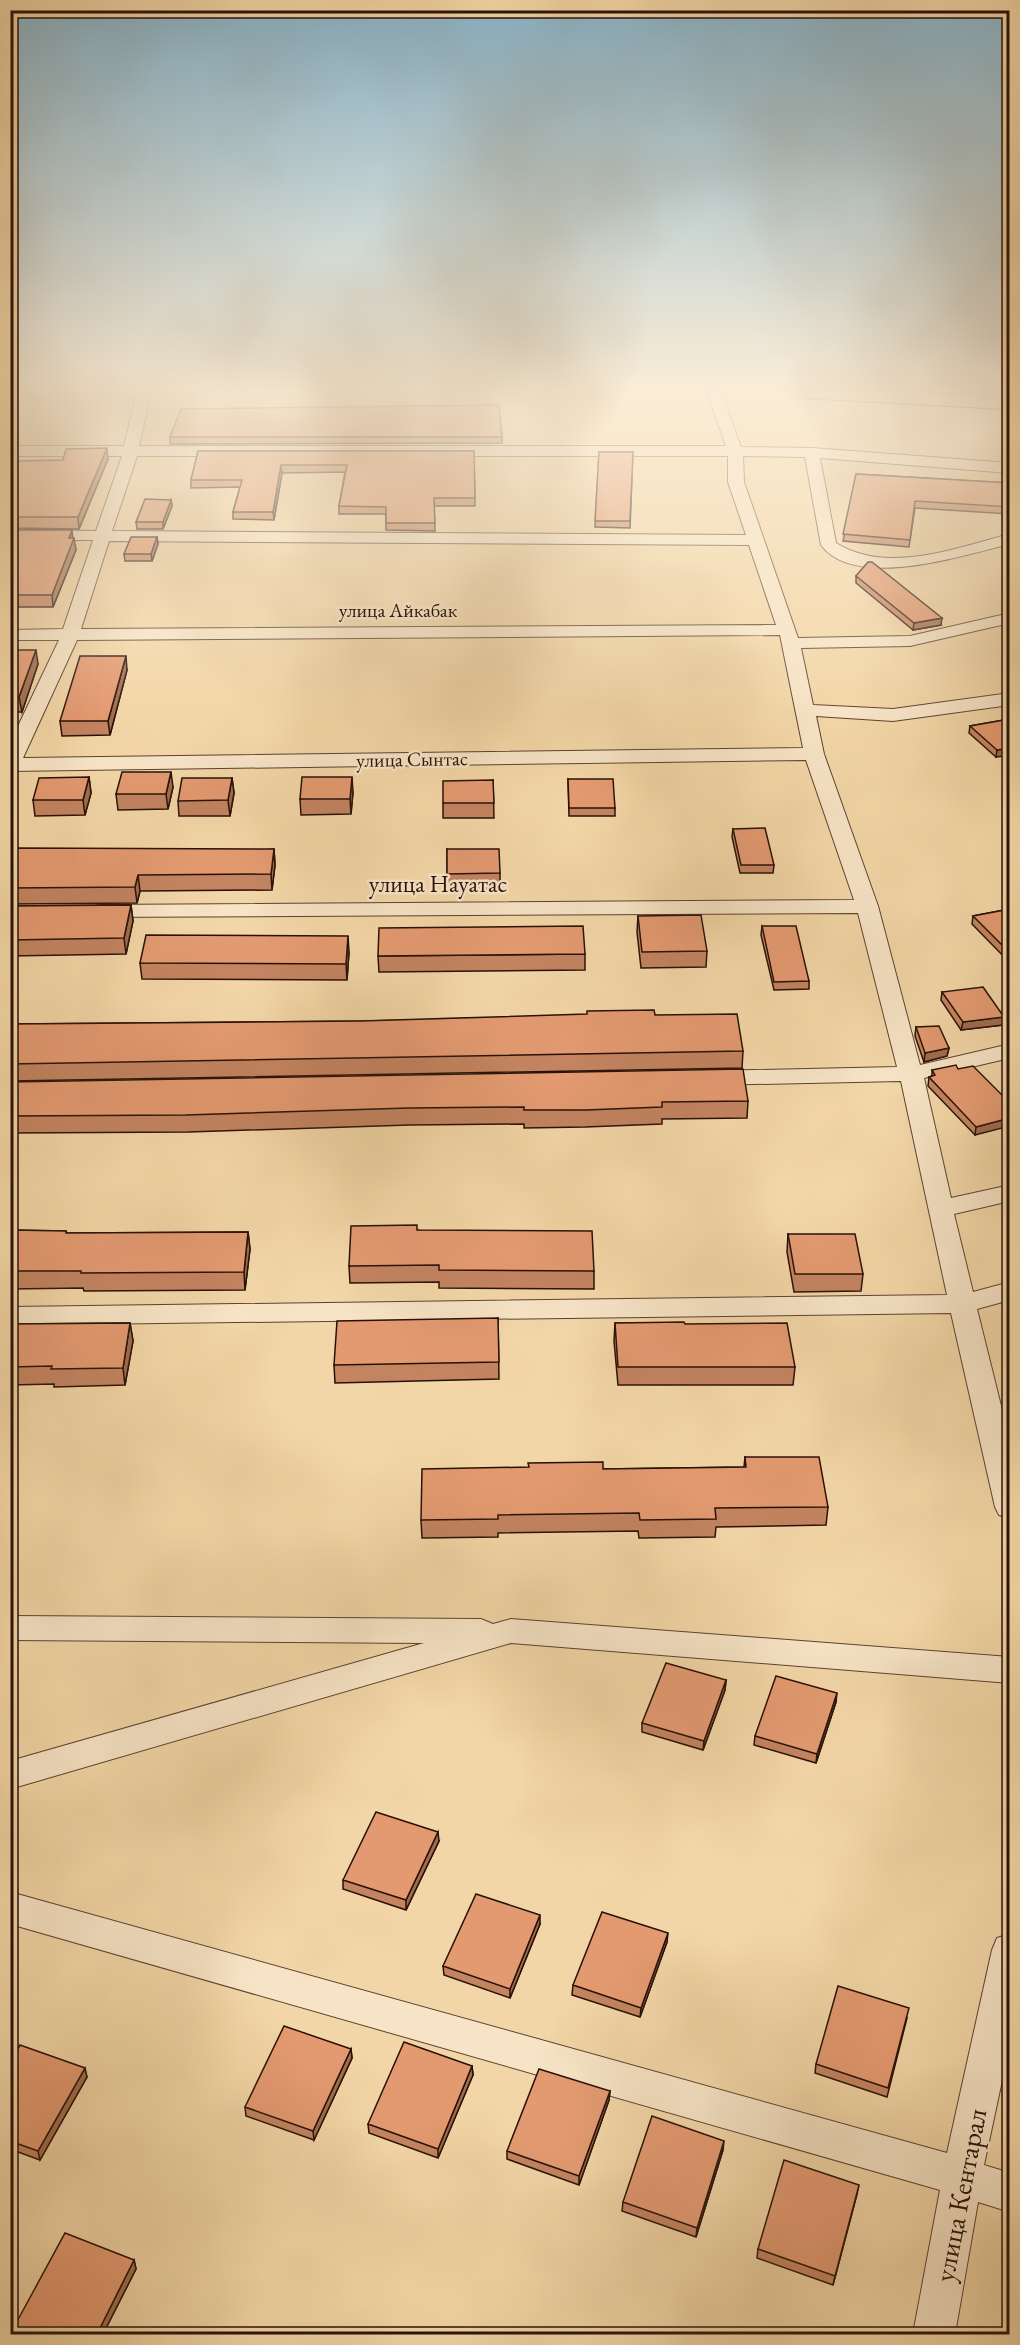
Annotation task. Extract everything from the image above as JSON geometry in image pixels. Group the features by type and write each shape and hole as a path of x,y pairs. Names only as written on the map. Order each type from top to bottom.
{"street":[{"path":"11,764 70,635 114,501"},
{"path":"743,501 789,636 814,754 867,906 911,1074 961,1304 1010,1507"},
{"path":"820,501 829,545 845,555 863,561 910,561 1010,539"},
{"path":"10,536 758,540"},
{"name":"улица Айкабак","path":"10,635 789,636 910,641 1010,618"},
{"path":"805,710 893,715 1010,699"},
{"name":"улица Сынтас","path":"11,764 814,754"},
{"name":"улица Науатас","path":"82,912 867,906"},
{"path":"688,1078 911,1074 1010,1051"},
{"path":"940,1209 1010,1193"},
{"path":"10,1316 961,1304 1010,1291"},
{"path":"10,1628 511,1631 1010,1670"},
{"path":"10,1775 511,1631"},
{"path":"10,1908 962,2176 1010,2193"},
{"name":"улица Кентарал","path":"934,2334 962,2176 1010,1950"}],"building":[{"path":"10,501 85,501 78,517 10,517"},
{"path":"144,501 170,501 163,522 136,522"},
{"path":"236,501 275,501 273,512 233,512"},
{"path":"340,501 434,501 435,523 386,523 386,507 339,506"},
{"path":"596,501 631,501 630,521 595,521"},
{"path":"850,501 915,501 910,540 843,534"},
{"path":"922,501 1010,501 1010,507"},
{"path":"10,530 72,530 69,538 74,538 52,595 10,595"},
{"path":"131,537 157,537 151,554 124,554"},
{"path":"868,562 872,562 942,618 914,623 856,576"},
{"path":"10,650 36,650 19,697 10,697"},
{"path":"80,656 126,656 108,721 60,721"},
{"path":"1010,719 1010,748 997,750 970,726"},
{"path":"122,772 171,772 166,794 116,794"},
{"path":"89,777 83,800 33,800 39,778"},
{"path":"302,777 352,777 350,799 300,799"},
{"path":"182,778 232,778 228,800 178,801"},
{"path":"568,779 613,779 615,808 569,808"},
{"path":"493,780 494,803 443,803 443,781"},
{"path":"765,828 774,865 741,865 733,829"},
{"path":"17,848 274,849 271,874 138,875 135,887 10,888 10,872"},
{"path":"447,849 499,849 500,873 447,874"},
{"path":"131,905 124,938 10,940 10,906"},
{"path":"1010,909 1010,953 973,916"},
{"path":"701,915 707,951 642,952 638,916"},
{"path":"583,926 585,954 378,956 379,928"},
{"path":"762,926 796,926 809,981 774,982"},
{"path":"146,935 348,936 346,964 140,963"},
{"path":"983,987 1004,1017 963,1022 942,992"},
{"path":"654,1010 655,1015 737,1014 743,1051 10,1064 10,1024 361,1021"},
{"path":"939,1026 949,1048 925,1053 916,1027"},
{"path":"956,1065 958,1069 973,1066 1010,1103 1010,1118 976,1127 929,1077 935,1075 932,1070"},
{"path":"743,1069 748,1101 662,1102 662,1107 586,1110 524,1110 524,1107 409,1108 186,1115 10,1116 10,1082"},
{"path":"417,1225 417,1230 592,1231 594,1271 439,1270 439,1265 349,1266 351,1226"},
{"path":"10,1230 66,1231 66,1233 248,1232 244,1272 81,1273 81,1271 10,1271"},
{"path":"788,1234 855,1234 863,1274 795,1274"},
{"path":"498,1318 499,1362 334,1365 337,1321"},
{"path":"684,1322 685,1324 787,1323 795,1367 618,1367 615,1323"},
{"path":"130,1323 123,1368 10,1367 10,1324"},
{"path":"745,1457 819,1457 828,1507 715,1508 716,1519 640,1520 639,1513 498,1515 498,1519 421,1520 422,1469 529,1467 528,1463 603,1462 603,1469 746,1467"},
{"path":"666,1663 726,1680 704,1741 642,1723"},
{"path":"776,1676 837,1693 817,1754 755,1736"},
{"path":"376,1812 438,1832 406,1900 343,1880"},
{"path":"476,1894 540,1915 510,1989 443,1966"},
{"path":"602,1912 668,1933 641,2008 573,1985"},
{"path":"838,1986 909,2008 888,2088 816,2064"},
{"path":"284,2026 351,2049 313,2131 245,2107"},
{"path":"404,2042 472,2066 438,2149 368,2124"},
{"path":"20,2045 85,2068 38,2151 10,2141 10,2062"},
{"path":"539,2069 610,2091 579,2176 507,2151"},
{"path":"652,2116 724,2141 697,2228 623,2202"},
{"path":"784,2160 859,2185 835,2276 758,2249"},
{"path":"65,2233 134,2260 97,2334 32,2334 14,2327"},
{"path":"210,2328 227,2334 207,2334"}]}
